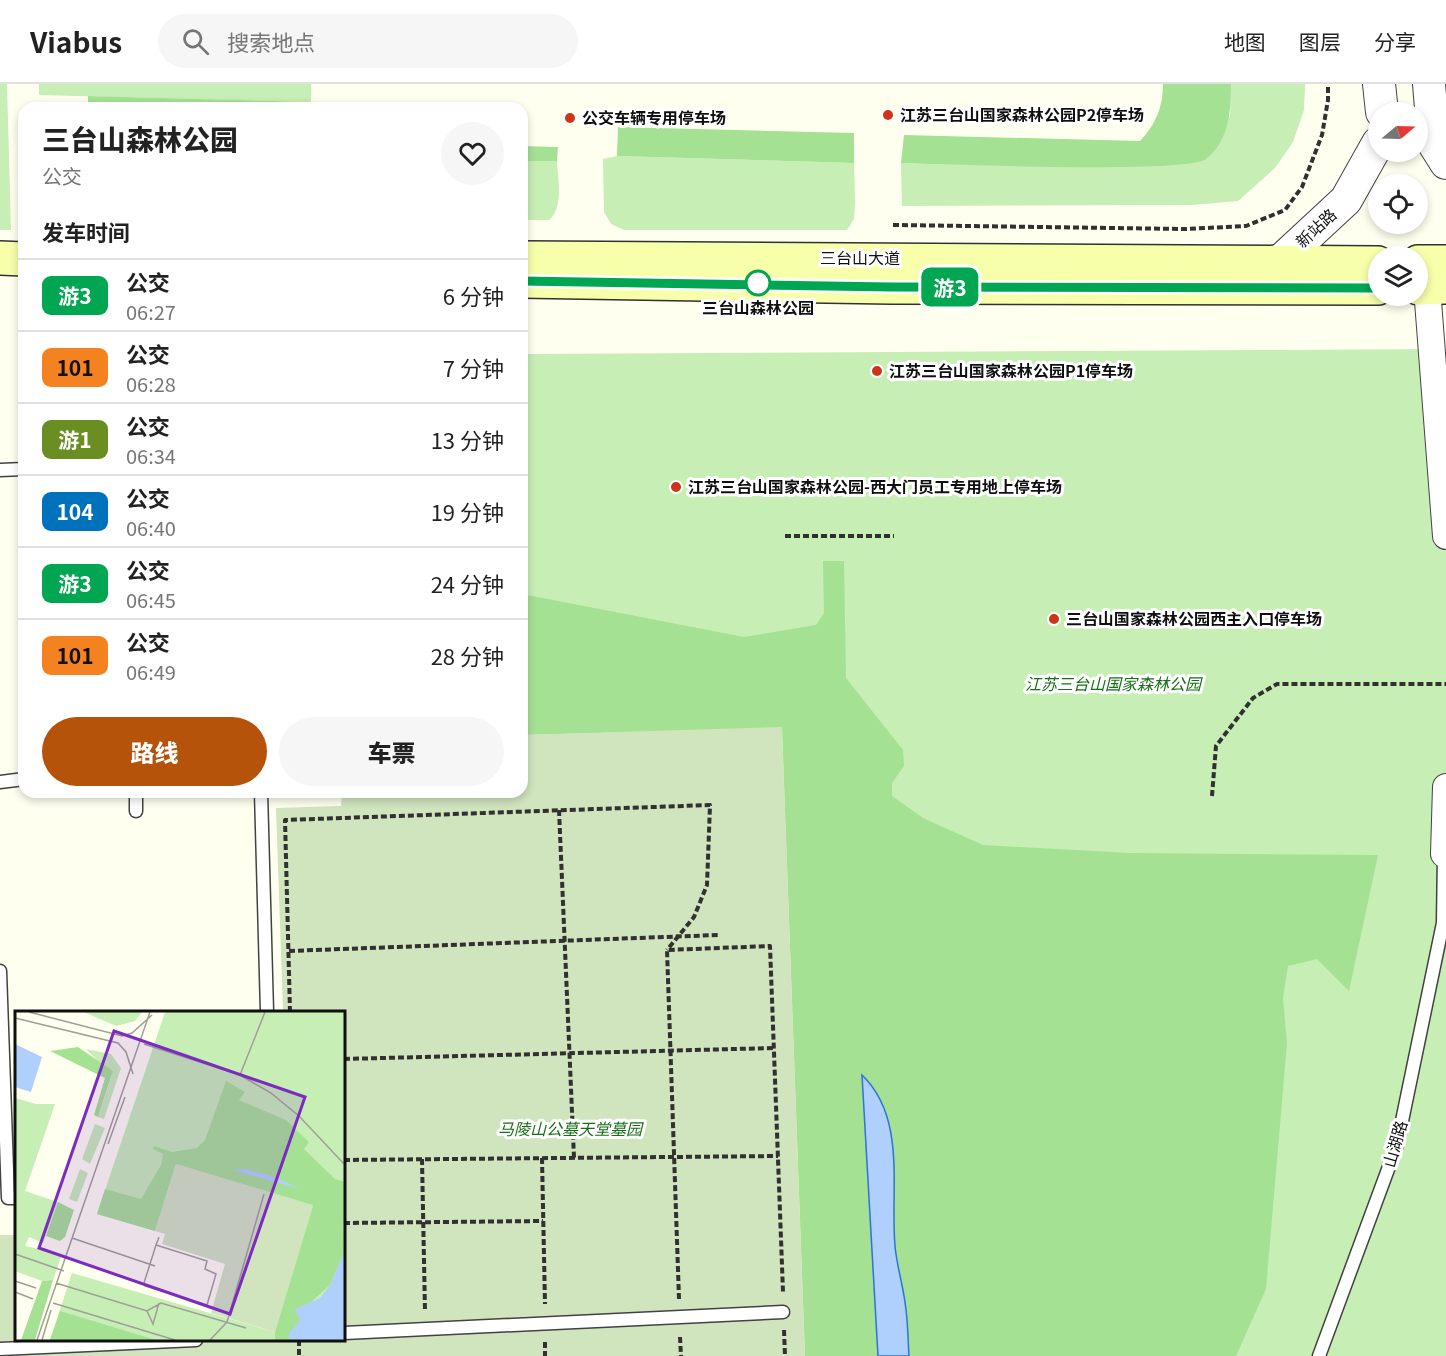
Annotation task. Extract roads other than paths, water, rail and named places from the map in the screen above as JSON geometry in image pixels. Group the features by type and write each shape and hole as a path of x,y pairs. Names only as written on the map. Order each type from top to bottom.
{"main road":[{"path":"0,258 18,259"},
{"name":"三台山大道","path":"528,258 882,258 1277,264 1368,262"},
{"path":"1428,280 1446,262"},
{"path":"0,279 18,279"},
{"name":"三台山大道","path":"528,281 903,287 1368,288"}],"street":[{"path":"1379,84 1381,102"},
{"path":"1430,84 1434,144 1446,163"},
{"name":"新站路","path":"1230,287 1277,264 1346,200 1368,161"},
{"path":"1428,294 1446,536"},
{"name":"山湖路","path":"1444,854 1446,787"}],"lane":[{"path":"0,470 18,469"},
{"path":"0,782 18,780"},
{"path":"136,798 136,811"},
{"path":"261,798 267,1011"},
{"name":"山湖路","path":"1319,1356 1397,1145 1444,923 1444,854"},
{"path":"0,971 8,1198 15,1198"},
{"path":"345,1333 783,1312"},
{"path":"0,1349 174,1341"}],"water":[{"path":"862,1075 876,1092 891,1133 894,1156 895,1246 905,1302 909,1356 878,1356"}],"place":[{"name":"江苏三台山国家森林公园P2停车场","path":"888,115"},
{"name":"公交车辆专用停车场","path":"570,118"},
{"name":"三台山森林公园","path":"758,283"},
{"name":"江苏三台山国家森林公园P1停车场","path":"877,371"},
{"name":"江苏三台山国家森林公园-西大门员工专用地上停车场","path":"676,487"},
{"name":"三台山国家森林公园西主入口停车场","path":"1054,619"}],"park label":[{"name":"江苏三台山国家森林公园","path":"1113,684"},
{"name":"马陵山公墓天堂墓园","path":"570,1129"}]}
